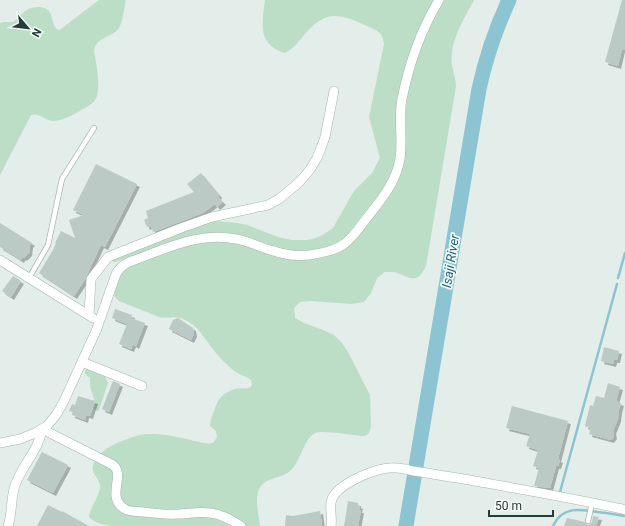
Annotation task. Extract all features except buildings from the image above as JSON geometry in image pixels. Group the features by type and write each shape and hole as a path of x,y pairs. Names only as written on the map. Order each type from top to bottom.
{"street":[{"path":"0,443 20,439 36,433 52,421 60,410 100,321 114,279 119,269 128,262 184,242 209,237 226,237 243,240 273,251 290,255 316,254 338,248 349,240 388,191 395,176 400,160 402,101 405,86 425,27 439,0"},
{"path":"88,315 91,279 108,257 212,217 268,205 279,199 296,185 311,168 322,148 334,91"},
{"path":"0,260 100,321"},
{"path":"82,362 142,386"},
{"path":"8,526 15,484 38,444 42,429"},
{"path":"42,429 113,465 118,472 115,493 117,499 124,508 130,511 165,514 202,512 212,513 221,515 241,526"},
{"path":"331,526 331,503 334,494 350,482 384,468 398,468 560,496 592,505 625,510"}],"lane":[{"path":"29,278 48,245 62,179 94,128"},
{"path":"588,521 592,505"}],"green space":[{"path":"99,0 126,0 119,28 98,42 95,46 94,51 98,90 94,102 68,117 54,121 34,114 31,115 0,175 0,23 13,22 28,9 40,7 49,11 54,25 59,30"},
{"path":"265,0 434,0 421,25 396,117 395,159 393,169 384,188 346,236 325,247 297,251 287,250 240,235 213,233 184,238 113,262 114,259 182,231 214,221 247,225 278,237 292,240 313,239 321,236 333,228 355,190 372,173 380,158 369,117 384,44 382,36 375,30 356,21 340,16 326,17 312,26 293,47 285,53 270,45 263,32"},
{"path":"444,0 474,0 458,31 453,48 452,65 456,86 426,266 419,276 415,278 394,272 385,272 377,278 371,293 364,302 352,304 310,301 300,302 294,308 295,318 334,335 348,352 370,395 371,427 369,433 365,436 361,436 319,432 311,436 297,462 290,471 264,483 260,487 257,500 260,526 112,526 91,519 89,517 100,488 99,482 93,472 93,466 100,453 116,443 145,434 171,436 209,444 214,442 217,437 216,431 210,426 210,424 219,400 224,395 237,388 249,388 252,384 251,380 234,371 220,358 194,325 177,317 159,317 119,301 114,295 121,275 130,266 186,246 206,242 240,244 267,254 298,260 333,255 349,246 386,201 396,185 402,168 405,150 406,105 409,87 424,42"},
{"path":"88,368 104,375 108,383 99,410 97,411 94,409 95,402 90,386 90,378 85,374 86,369"}],"waterway":[{"name":"Isaji River","path":"406,526 479,89 491,44 509,0"},
{"path":"618,278 625,253"},
{"path":"560,492 617,284"},
{"path":"553,526 561,515 572,510 585,510 624,516"}]}
